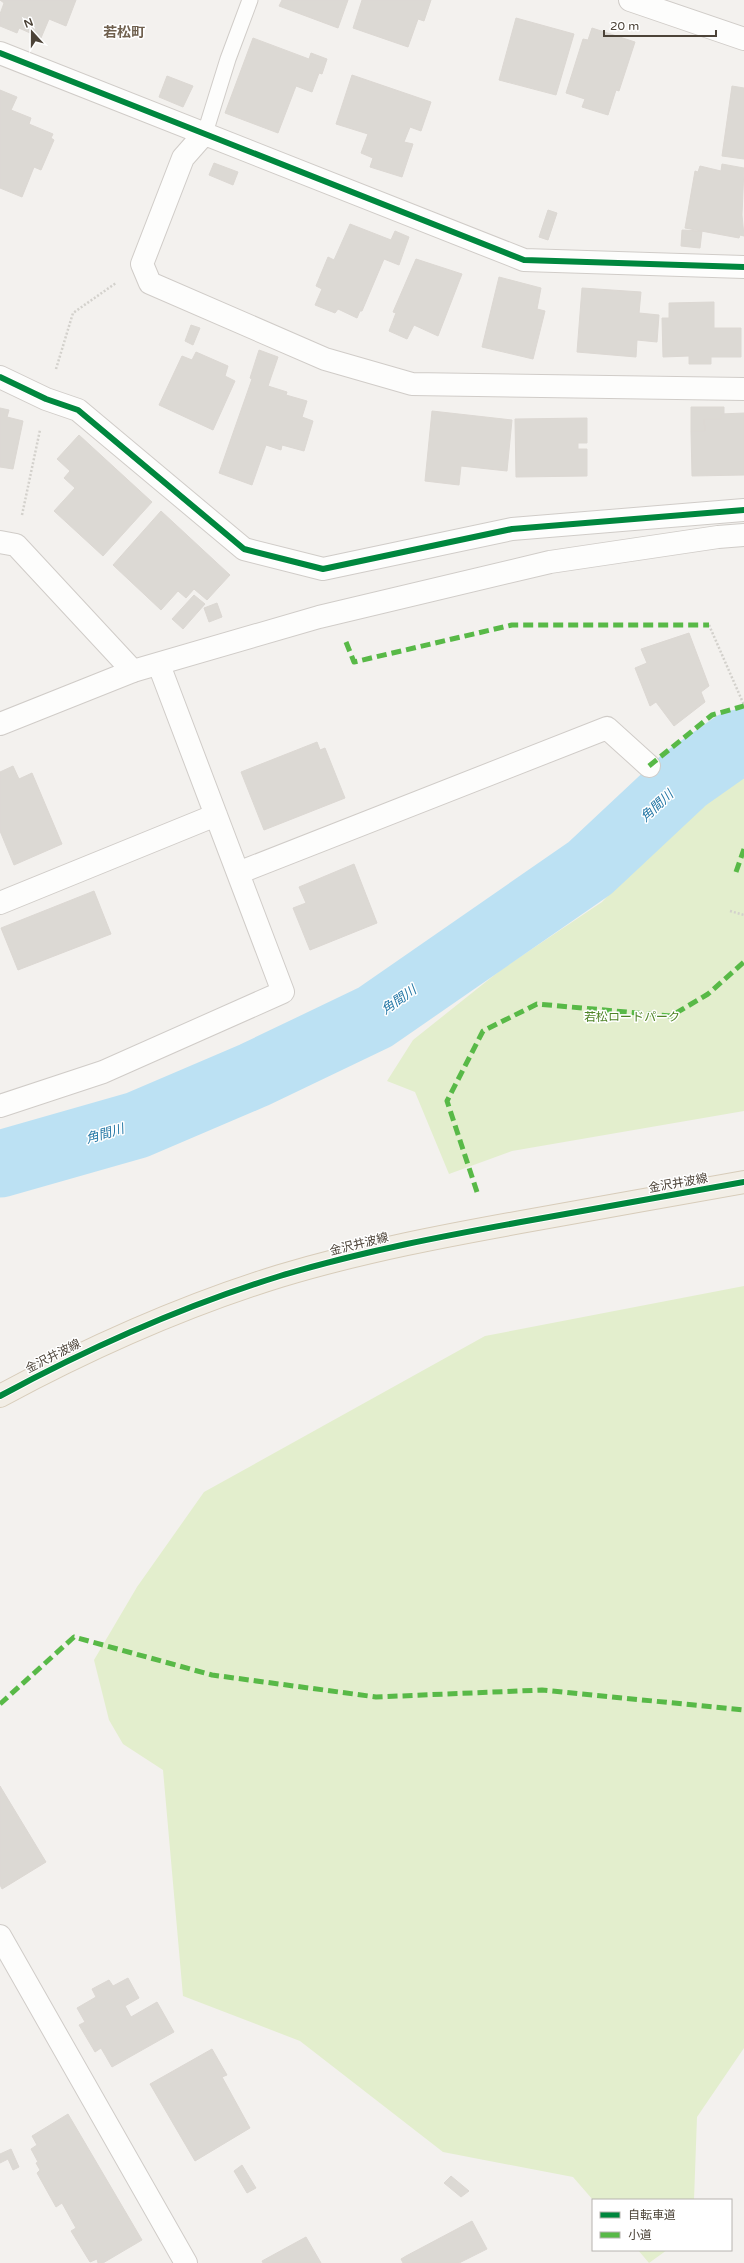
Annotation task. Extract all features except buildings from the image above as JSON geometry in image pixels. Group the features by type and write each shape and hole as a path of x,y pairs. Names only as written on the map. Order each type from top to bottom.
{"main road":[{"name":"金沢井波線","path":"0,1396 68,1359 207,1302 280,1276 367,1253 452,1234 744,1182"}],"street":[{"path":"630,0 744,39"},
{"path":"0,53 524,260 744,267"},
{"path":"205,133 183,158 142,264 150,283 325,359 412,384 744,389"},
{"path":"0,377 46,399 78,410 244,549 323,569 512,529 744,510"},
{"path":"0,724 133,671 159,665 319,617 550,562 718,537 744,535"},
{"path":"8,543 133,671"},
{"path":"0,1106 103,1072 283,992 159,665"},
{"path":"238,873 607,728 649,766"},
{"path":"0,903 216,815"},
{"path":"0,1936 178,2260"}],"lane":[{"path":"205,133 228,58 250,0"}],"path":[{"path":"8,543 46,399 73,313 142,264"},
{"path":"709,624 744,705"},
{"path":"730,911 744,915"}],"green space":[{"name":"若松ロードパーク","path":"744,742 744,1111 512,1151 449,1174 415,1092 387,1081 413,1040 502,969 602,902 648,854 685,779 735,744"},
{"path":"744,1286 744,2048 697,2117 694,2199 592,2199 573,2177 443,2152 300,2041 183,1996 163,1770 123,1744 109,1720 94,1660 137,1587 204,1492 485,1336"},
{"path":"639,2251 666,2251 649,2263"}],"waterway":[{"name":"角間川","path":"0,1164 137,1125 254,1075 375,1017 590,868 685,779 735,744 744,742"}],"marked path":[{"path":"346,642 354,662 512,625 709,625"},
{"path":"649,766 712,715 744,706"},
{"path":"736,872 744,849"},
{"path":"477,1192 447,1101 483,1031 537,1004 671,1016 708,994 744,962"},
{"path":"0,1704 74,1637 212,1675 376,1697 542,1690 744,1710"}],"cycle path":[{"path":"0,53 524,260 744,267"},
{"path":"0,377 46,399 78,410 244,549 323,569 512,529 744,510"},
{"path":"0,1396 68,1361 172,1314 244,1288 311,1267 374,1251 437,1238 744,1182"}],"district":[{"name":"若松町","path":"124,32"}]}
